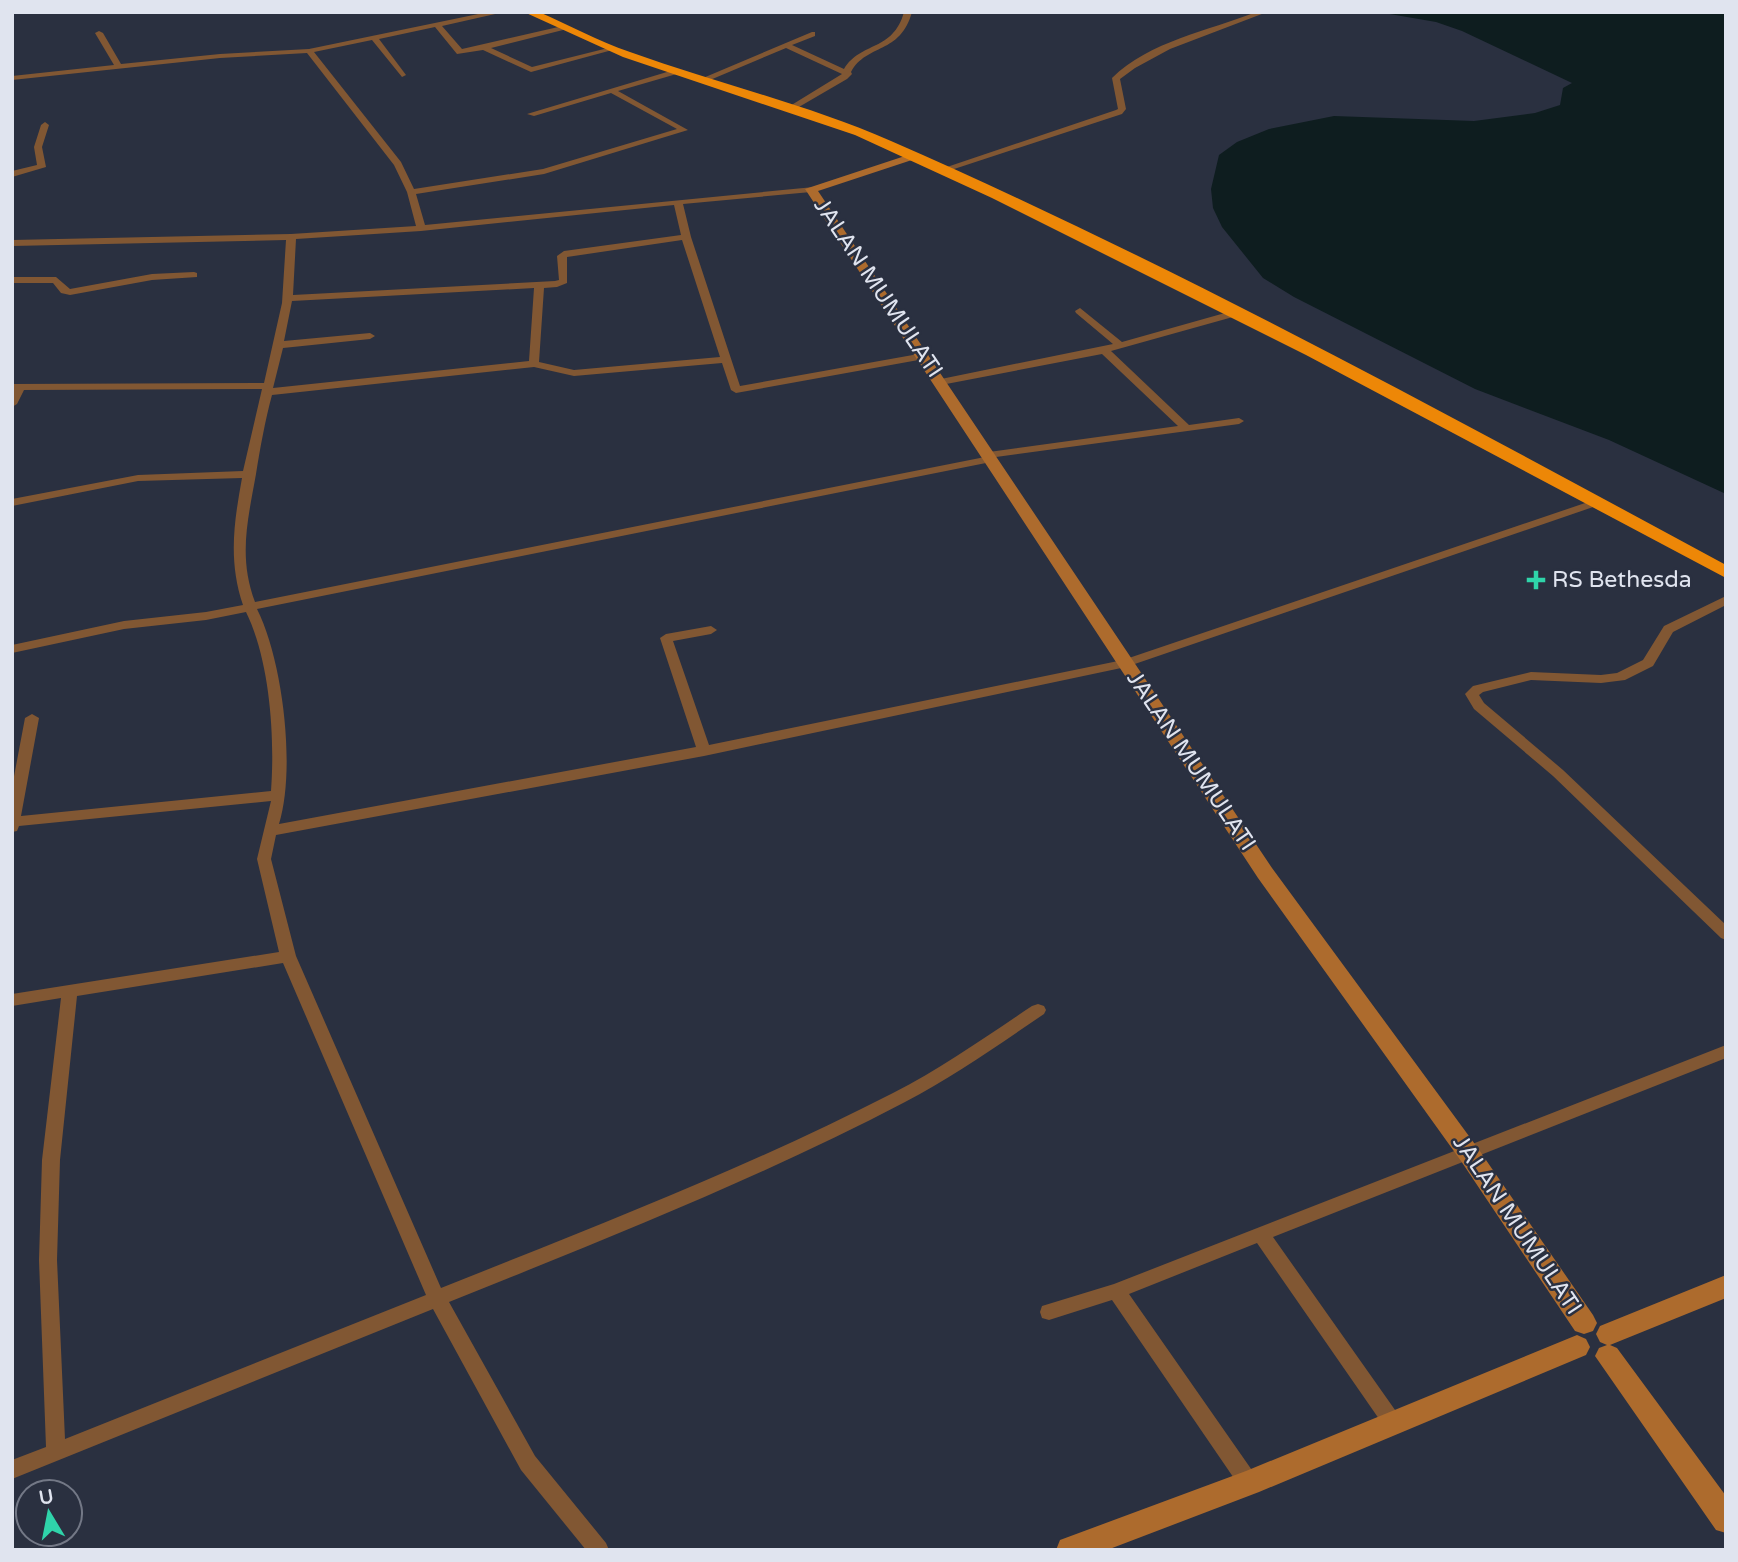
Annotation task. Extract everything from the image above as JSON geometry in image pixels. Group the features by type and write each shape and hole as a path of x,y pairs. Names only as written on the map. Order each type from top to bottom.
{"highway":[{"path":"529,12 612,49 706,78 945,169 1078,232 1236,313 1726,573"}],"street":[{"path":"12,78 309,51 500,12"},
{"path":"789,109 848,74 853,61 897,36 906,22 908,12"},
{"path":"945,169 1119,112 1122,109 1116,79 1135,64 1158,51 1263,12"},
{"path":"438,26 459,51 484,48 564,27"},
{"path":"99,33 119,67"},
{"path":"706,78 812,34"},
{"path":"373,38 402,75"},
{"path":"786,45 848,74"},
{"path":"484,48 531,70 612,49"},
{"path":"309,51 398,164 411,192 421,228"},
{"path":"531,114 677,71"},
{"path":"411,192 544,171 684,130 611,90"},
{"path":"12,174 42,167 38,147 45,125"},
{"path":"12,243 291,237 421,228 811,189 915,157"},
{"name":"JALAN MUMULATI","path":"811,189 1265,873 1469,1154 1592,1357 1608,1345"},
{"path":"678,202 686,237 727,359 733,387 739,391 924,356"},
{"path":"291,237 287,298 250,474 238,567 239,584 261,626 269,668 279,795 264,859 267,878 288,956 436,1297 528,1463 599,1550"},
{"path":"287,298 539,285 564,281 562,256 567,253 686,237"},
{"path":"12,280 56,280 65,291 70,292 152,277 194,275"},
{"path":"534,364 539,285"},
{"path":"1080,311 1121,346"},
{"path":"941,382 1104,350 1236,313"},
{"path":"278,345 370,337"},
{"path":"1104,350 1186,428"},
{"path":"12,404 16,387 267,389 534,364 565,373 591,373 727,359"},
{"path":"12,649 124,625 206,616 990,457 1238,421"},
{"path":"12,503 138,478 250,474"},
{"path":"270,831 704,751 1126,663 1595,503"},
{"path":"1726,600 1668,629 1648,663 1620,677 1601,680 1525,676 1478,689 1472,694 1479,706 1567,782 1726,934"},
{"path":"704,751 666,641 670,636 711,631"},
{"path":"32,718 13,824 279,795"},
{"path":"12,1000 288,956"},
{"path":"56,1452 48,1260 51,1160 71,990"},
{"path":"12,1470 704,1191 900,1097 968,1057 1038,1010"},
{"path":"1049,1312 1116,1291 1262,1236 1726,1051"},
{"path":"1262,1236 1393,1423"},
{"path":"1726,1286 1608,1345 1726,1520"},
{"path":"1116,1291 1249,1483"},
{"path":"1070,1550 1249,1483 1393,1423 1581,1335"}],"shaded area":[{"path":"1378,12 1726,12 1726,494 1609,440 1475,389 1294,297 1263,278 1222,227 1213,208 1211,189 1219,155 1237,142 1269,129 1334,116 1474,121 1535,113 1560,105 1563,88 1572,83 1462,31 1436,22"}],"place":[{"name":"RS Bethesda","path":"1536,580"}]}
